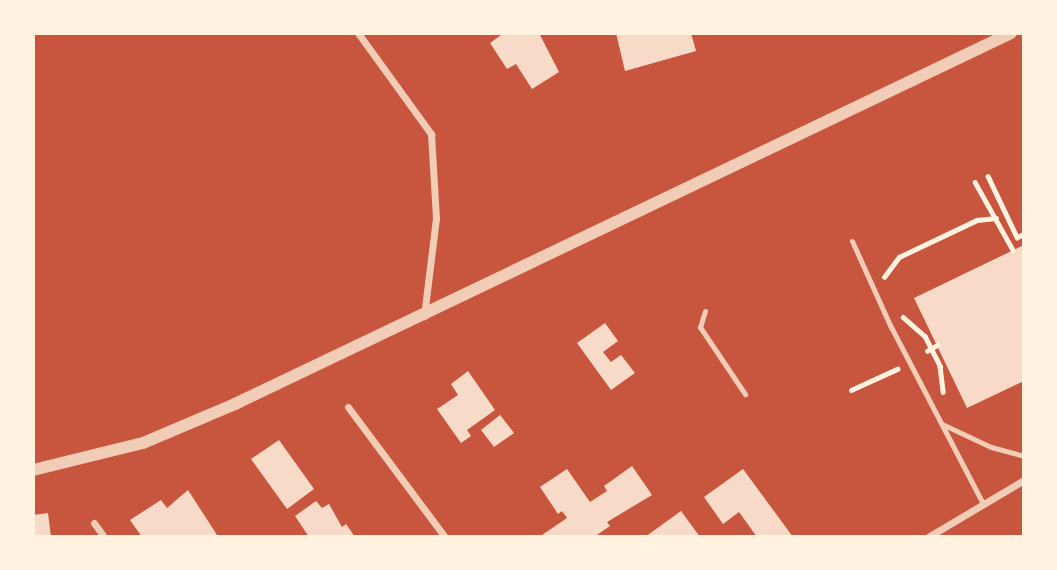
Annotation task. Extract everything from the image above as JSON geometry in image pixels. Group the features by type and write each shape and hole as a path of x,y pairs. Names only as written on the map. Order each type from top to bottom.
{"street":[{"path":"358,33 431,134 436,218 424,316"},
{"path":"33,470 143,443 424,316 1011,33"},
{"path":"348,407 445,537"},
{"path":"928,537 982,502 1024,480"},
{"path":"94,523 104,537"}],"lane":[{"path":"852,241 940,423 982,502"},
{"path":"705,311 700,327 745,394"},
{"path":"940,423 991,447 1024,456"}],"path":[{"path":"988,176 1017,237 1024,234"},
{"path":"975,182 1013,250"},
{"path":"986,202 998,197"},
{"path":"890,289 884,277 899,257 977,220 996,218"},
{"path":"902,315 931,348 940,366 947,400"},
{"path":"851,390 897,368"}],"building":[{"path":"504,33 539,33 559,72 532,89 516,64 507,69 490,43"},
{"path":"616,33 691,33 696,51 625,71"},
{"path":"1024,245 1024,381 967,408 914,298"},
{"path":"605,323 618,341 603,352 611,362 621,355 635,373 611,390 577,343"},
{"path":"468,371 495,410 467,430 471,436 461,443 437,409 458,395 451,384"},
{"path":"500,415 514,433 494,447 481,430"},
{"path":"279,440 314,489 287,509 251,459"},
{"path":"632,466 652,495 607,522 610,526 594,537 539,537 567,518 562,511 558,514 540,487 567,469 590,502 607,491 604,486"},
{"path":"743,469 793,537 757,537 739,512 723,524 704,497"},
{"path":"188,490 217,535 142,537 130,520 161,500 167,508"},
{"path":"316,501 322,508 329,504 342,527 346,524 355,537 309,537 295,516"},
{"path":"681,511 700,537 645,537"},
{"path":"48,513 51,537 33,537 33,515"}]}
